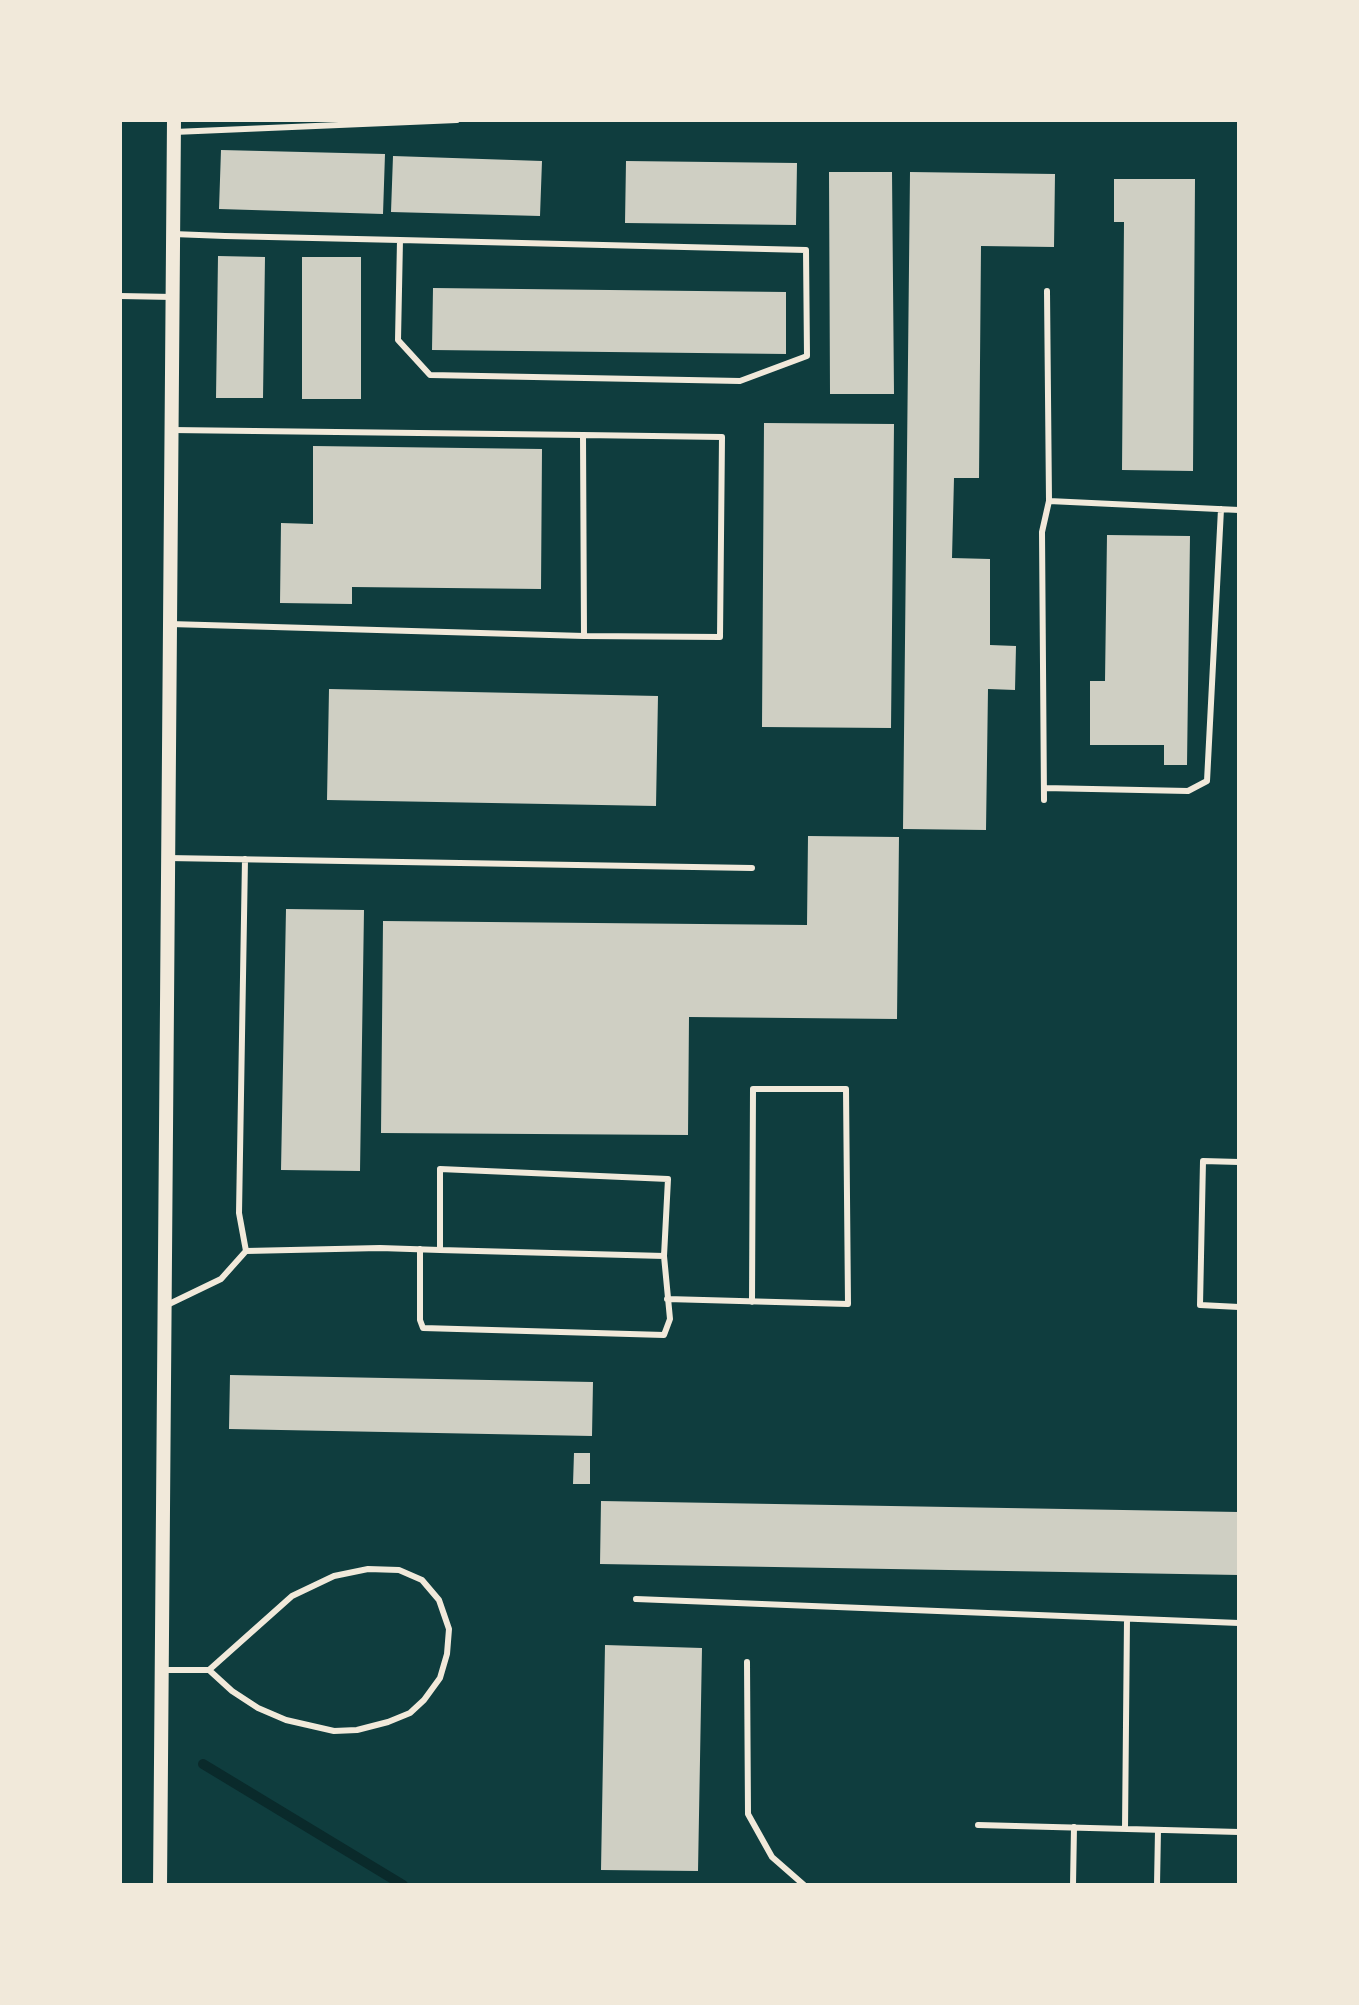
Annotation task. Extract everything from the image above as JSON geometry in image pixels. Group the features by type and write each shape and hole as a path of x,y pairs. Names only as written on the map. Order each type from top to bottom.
{"street":[{"path":"160,1885 174,126"}],"lane":[{"path":"174,126 457,120"},
{"path":"173,234 806,250 807,356 740,381 430,375 398,340 400,240"},
{"path":"1044,800 1042,532 1049,501 1047,291"},
{"path":"120,296 173,297"},
{"path":"170,624 720,637 722,437 172,430"},
{"path":"583,435 584,636"},
{"path":"1049,501 1239,510"},
{"path":"1044,788 1188,791 1207,781 1221,509"},
{"path":"168,858 752,868"},
{"path":"245,859 239,1213 246,1251"},
{"path":"667,1299 752,1302 848,1304 846,1089 753,1089 752,1302"},
{"path":"1239,1162 1203,1161 1200,1305 1239,1307"},
{"path":"420,1249 420,1320 423,1328 664,1335 670,1319 664,1256 668,1179 440,1169 440,1250"},
{"path":"165,1306 221,1279 246,1251 420,1249 664,1256"},
{"path":"162,1670 209,1670 245,1700 286,1720 334,1731 357,1730 410,1713 424,1700 440,1678 447,1654 449,1629 439,1600 422,1580 399,1570 368,1569 334,1576 292,1596 209,1670"},
{"path":"636,1599 1239,1623"},
{"path":"1125,1829 1127,1619"},
{"path":"747,1662 748,1814 772,1857 804,1885"},
{"path":"978,1825 1239,1832"},
{"path":"1073,1885 1074,1827"},
{"path":"1157,1885 1158,1830"}],"building":[{"path":"221,150 385,154 383,214 219,209"},
{"path":"393,156 542,161 540,216 391,212"},
{"path":"626,161 797,163 796,225 625,223"},
{"path":"829,172 892,172 894,394 830,394"},
{"path":"910,172 1055,174 1054,247 981,246 979,478 954,478 952,558 990,559 990,645 1016,646 1015,690 988,689 986,830 903,829"},
{"path":"1114,179 1195,179 1193,471 1122,470 1124,222 1114,222"},
{"path":"218,256 265,257 263,398 216,398"},
{"path":"302,257 361,257 361,399 302,399"},
{"path":"433,288 786,292 786,354 432,350"},
{"path":"764,423 894,424 891,728 762,727"},
{"path":"313,446 542,449 541,589 352,587 352,604 280,603 281,523 313,524"},
{"path":"1107,535 1190,536 1187,765 1164,765 1164,745 1090,745 1090,681 1105,681"},
{"path":"329,689 658,696 656,806 327,800"},
{"path":"808,836 899,837 897,1019 689,1017 688,1135 381,1133 383,921 807,925"},
{"path":"286,909 364,910 360,1171 281,1170"},
{"path":"230,1375 593,1382 592,1436 229,1429"},
{"path":"574,1453 590,1453 590,1484 573,1484"},
{"path":"601,1501 1239,1512 1239,1575 600,1564"},
{"path":"605,1645 702,1648 698,1871 601,1870"}],"waterway":[{"path":"203,1764 403,1885"}]}
